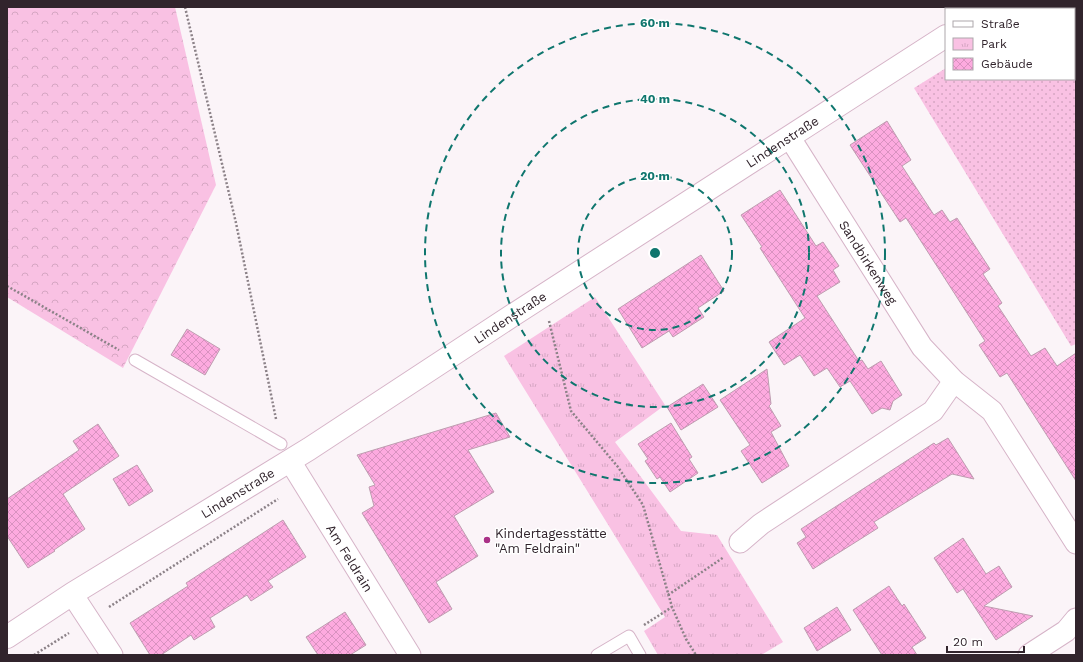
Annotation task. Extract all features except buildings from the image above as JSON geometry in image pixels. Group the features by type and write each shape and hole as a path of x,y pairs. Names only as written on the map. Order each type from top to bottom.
{"street":[{"name":"Lindenstraße","path":"7,636 286,453 513,315 790,138 945,37"},
{"name":"Sandbirkenweg","path":"790,138 922,348 954,381 992,411 1076,543"},
{"path":"740,542 761,524 933,410 954,381"},
{"name":"Am Feldrain","path":"286,453 410,655"},
{"path":"72,594 112,655"},
{"path":"1029,655 1066,632 1076,619"}],"lane":[{"path":"135,360 286,453"},
{"path":"597,655 629,636 640,655"}],"path":[{"path":"185,7 236,223 286,453"},
{"path":"7,286 135,360"},
{"path":"548,317 571,412 618,467 643,505 672,607 686,639 696,655"},
{"path":"668,595 730,552 740,542"},
{"path":"629,636 672,607"}],"green space":[{"path":"7,7 175,7 216,185 123,368 7,297"},
{"path":"1076,7 1076,344 1071,346 914,88 945,69 945,80 1075,80 1075,8 1040,8"},
{"path":"595,297 665,405 615,442 681,531 717,535 783,642 761,655 658,655 644,631 665,617 504,356"}],"place":[{"name":"Kindertagesstätte \"Am Feldrain\"","path":"487,540"}]}
